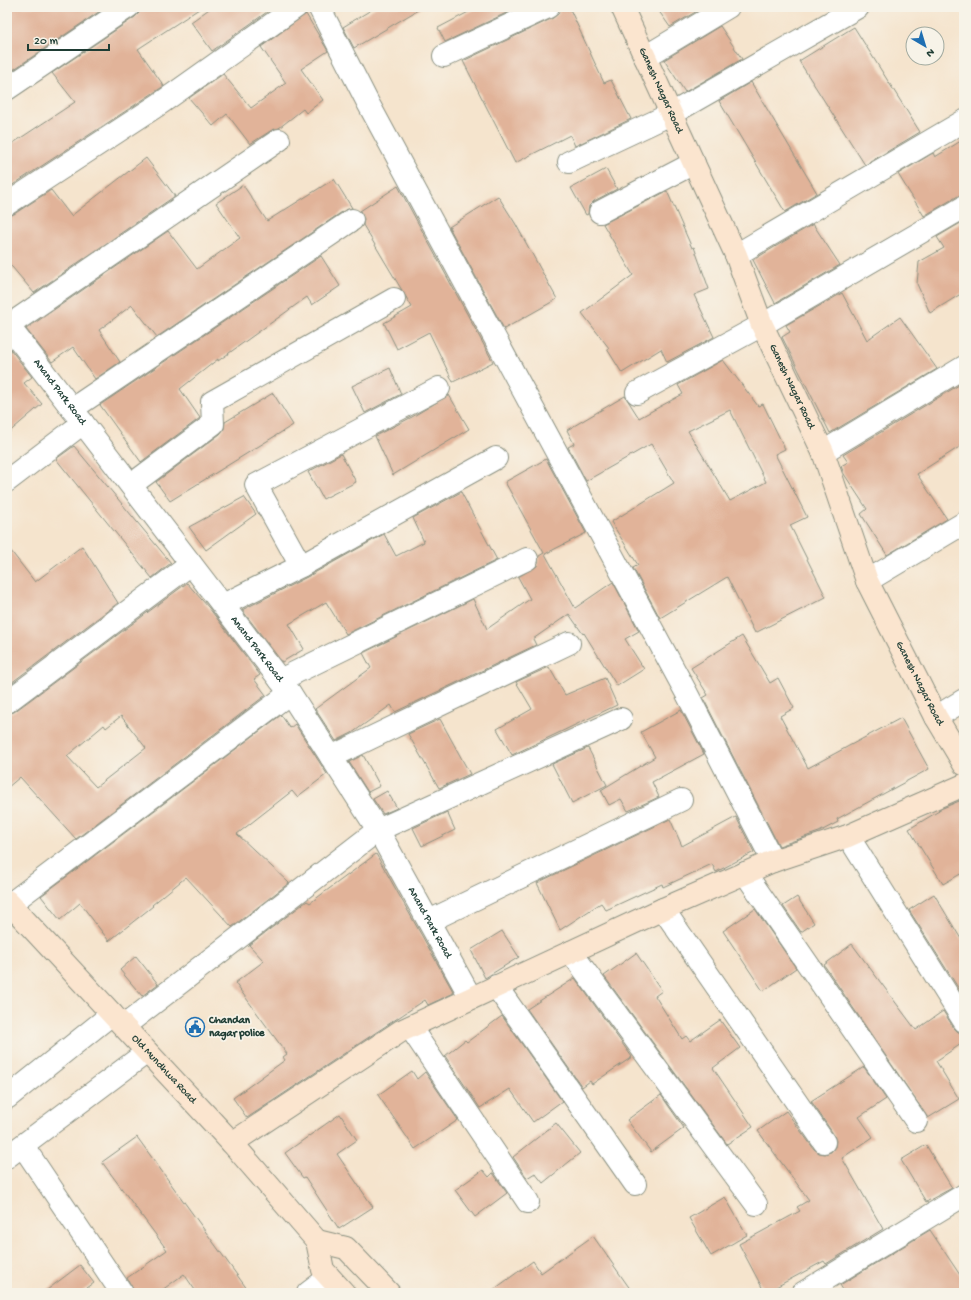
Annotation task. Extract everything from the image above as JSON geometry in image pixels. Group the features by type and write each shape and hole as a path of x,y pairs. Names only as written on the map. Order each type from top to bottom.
{"street":[{"path":"7,89 128,7"},
{"path":"7,204 155,107 296,7"},
{"path":"319,7 368,103 686,692 773,861"},
{"path":"444,56 548,7"},
{"name":"Ganesh Nagar Road","path":"622,7 736,255 762,325 823,452 867,581 936,717 964,764"},
{"path":"645,57 728,7"},
{"path":"568,162 671,114 858,7"},
{"path":"736,255 964,121"},
{"path":"8,325 279,140"},
{"path":"600,212 694,163"},
{"path":"637,393 762,325 964,207"},
{"path":"7,481 78,416 352,220"},
{"path":"131,485 213,424 212,402 394,299"},
{"name":"Anand Park Road","path":"8,325 285,687 378,830 471,998"},
{"path":"823,452 964,367"},
{"path":"300,566 256,485 439,388"},
{"path":"223,605 300,566 496,458"},
{"path":"867,581 964,523"},
{"path":"8,902 285,687 527,559"},
{"path":"7,702 191,564"},
{"path":"331,757 569,643"},
{"path":"936,717 964,700"},
{"path":"7,1098 118,1020 378,830 622,719"},
{"path":"232,1143 401,1030 572,952 663,908 773,861 848,836 964,785"},
{"path":"429,921 681,800"},
{"path":"848,836 964,1021"},
{"path":"745,873 916,1121"},
{"name":"Old Mundhwa Road","path":"8,902 232,1143 317,1241 323,1270 344,1293"},
{"path":"663,908 824,1142"},
{"path":"572,952 756,1204"},
{"path":"496,986 635,1184"},
{"path":"410,1027 528,1202"},
{"path":"122,1293 15,1152 147,1052"},
{"path":"802,1293 964,1195"},
{"path":"317,1241 346,1248 388,1293"},
{"path":"308,1293 329,1277"}],"building":[{"path":"7,7 106,7 7,74"},
{"path":"140,7 202,7 138,49 164,86 8,188 7,147 75,102 52,73 135,17 139,13"},
{"path":"212,7 274,7 212,51 191,22"},
{"path":"376,7 423,7 354,48 343,27"},
{"path":"478,7 519,7 445,42 438,28"},
{"path":"560,7 569,7 604,83 611,80 631,119 575,146 570,135 515,163 463,61 553,18 558,14"},
{"path":"656,7 704,7 670,27"},
{"path":"306,14 328,51 301,69 323,100 306,113 303,109 279,128 272,130 250,144 227,114 213,126 189,98 223,74 251,108 286,83 261,47"},
{"path":"720,26 742,59 685,92 664,60"},
{"path":"854,27 920,132 865,165 799,61"},
{"path":"751,82 817,193 785,212 719,101"},
{"path":"964,139 964,195 958,196 924,216 898,174 933,153 935,157"},
{"path":"146,158 175,196 34,293 7,261 7,216 14,214 51,190 71,216"},
{"path":"606,169 617,189 594,201 589,206 588,214 586,215 571,188"},
{"path":"334,179 352,208 345,210 157,337 132,305 99,330 120,362 95,379 73,347 52,362 26,329 168,231 197,269 240,238 216,203 243,185 267,221"},
{"path":"398,186 493,362 453,382 429,332 397,349 384,323 412,307 363,225 364,219 360,211"},
{"path":"667,191 692,248 694,247 709,289 694,295 714,337 667,362 661,349 622,373 607,349 609,348 582,313 633,275 603,224"},
{"path":"498,196 515,223 557,299 504,329 449,227"},
{"path":"964,221 964,292 930,313 917,284 919,262 944,248 937,237"},
{"path":"813,224 840,265 775,303 753,260"},
{"path":"321,256 340,286 312,305 307,297 218,361 218,359 180,389 200,418 141,462 100,405"},
{"path":"842,293 867,340 900,317 937,369 830,433 782,337 790,332 786,325"},
{"path":"7,345 32,377 24,383 42,404 7,434"},
{"path":"723,360 758,406 763,404 785,449 775,454 807,517 790,525 826,597 755,633 727,577 660,618 633,568 638,565 611,522 674,483 651,444 586,481 568,447 574,444 567,430 625,396 639,418 683,394 678,385","holes":["730,410 766,482 730,501 688,431"]},
{"path":"390,368 401,394 365,413 352,386"},
{"path":"964,382 964,444 917,474 947,519 887,555 861,514 867,509 844,474 841,466 848,462 843,455"},
{"path":"273,393 293,425 170,501 156,482 220,434 224,429 225,422"},
{"path":"449,395 469,429 393,475 375,436 412,417"},
{"path":"74,446 171,563 152,578 56,459"},
{"path":"341,454 356,482 323,499 308,472"},
{"path":"546,459 586,533 545,554 575,608 613,582 639,631 625,639 644,669 617,686 584,633 583,634 569,614 533,639 536,645 395,712 391,705 352,733 336,741 315,709 371,668 363,653 473,599 487,629 530,599 518,577 537,566 539,556 544,553 505,482"},
{"path":"461,492 497,560 346,634 326,602 289,624 304,649 282,662 242,610 307,577 384,534 396,556 424,542 413,518"},
{"path":"244,497 256,514 206,550 189,527"},
{"path":"7,546 35,582 82,546 118,603 7,686"},
{"path":"187,583 209,608 260,675 254,679 266,695 76,839 20,777 7,788 7,714 14,712","holes":["121,716 146,748 96,787 67,756 104,725 106,728"]},
{"path":"742,636 770,683 778,678 794,708 780,716 808,768 901,718 929,769 837,819 838,822 819,832 779,846 703,698 708,695 691,668"},
{"path":"549,667 565,695 605,678 617,705 512,755 497,729 532,709 516,682"},
{"path":"681,710 704,754 652,782 659,797 628,811 621,799 609,805 601,790 655,757 641,732"},
{"path":"281,715 290,728 295,724 327,774 297,797 292,791 237,834 289,883 232,927 186,877 152,905 153,906 109,941 80,903 60,920 41,896"},
{"path":"440,719 470,774 439,788 408,734"},
{"path":"588,748 607,785 572,803 552,764"},
{"path":"363,755 380,786 368,792 349,762"},
{"path":"387,791 397,808 383,814 373,799"},
{"path":"964,799 964,872 943,884 909,829 939,811 938,810"},
{"path":"447,812 455,830 422,846 413,828"},
{"path":"736,817 754,852 716,872 712,864 663,887 662,884 606,910 601,903 560,930 537,883 670,819 682,846"},
{"path":"376,854 454,993 428,1005 425,1000 247,1118 233,1098 285,1060 283,1057 287,1054 235,983 264,961 249,945 307,901 310,903"},
{"path":"934,894 964,944 964,997 909,910"},
{"path":"797,897 814,923 801,932 783,906"},
{"path":"755,909 796,968 763,991 723,931"},
{"path":"502,931 519,957 485,978 471,950"},
{"path":"852,944 916,1030 943,1011 954,1028 958,1032 964,1033 964,1042 936,1061 959,1099 928,1118 824,965"},
{"path":"636,953 662,991 655,996 682,1039 686,1036 690,1041 720,1020 740,1048 713,1068 753,1127 727,1144 604,976"},
{"path":"136,956 158,984 142,996 120,970"},
{"path":"575,978 632,1057 592,1084 590,1081 582,1087 527,1009"},
{"path":"502,1016 562,1101 533,1122 510,1089 480,1108 445,1056 465,1040 467,1042"},
{"path":"864,1067 886,1099 859,1117 873,1137 842,1158 883,1229 826,1264 824,1261 765,1293 739,1244 800,1211 797,1207 809,1200 758,1131 786,1111 814,1149 819,1153 825,1154 831,1152 835,1147 836,1141 834,1135 811,1101"},
{"path":"412,1071 417,1079 425,1072 458,1120 415,1149 378,1095"},
{"path":"661,1095 684,1128 651,1152 627,1120"},
{"path":"340,1114 357,1140 337,1154 373,1207 339,1229 305,1177 303,1178 285,1153"},
{"path":"556,1123 580,1153 543,1183 535,1173 527,1178 513,1157"},
{"path":"137,1137 250,1293 197,1293 184,1274 158,1293 135,1293 127,1278 167,1250 102,1162"},
{"path":"926,1145 952,1188 926,1202 901,1160"},
{"path":"483,1170 489,1177 493,1173 507,1193 475,1217 455,1190"},
{"path":"725,1197 747,1235 711,1256 689,1218"},
{"path":"930,1230 964,1281 964,1287 954,1293 845,1293 840,1285"},
{"path":"593,1236 633,1293 489,1293 533,1261 541,1273"},
{"path":"80,1265 94,1283 80,1293 43,1293"}],"place":[{"name":"Chandan nagar police","path":"195,1027"}]}
